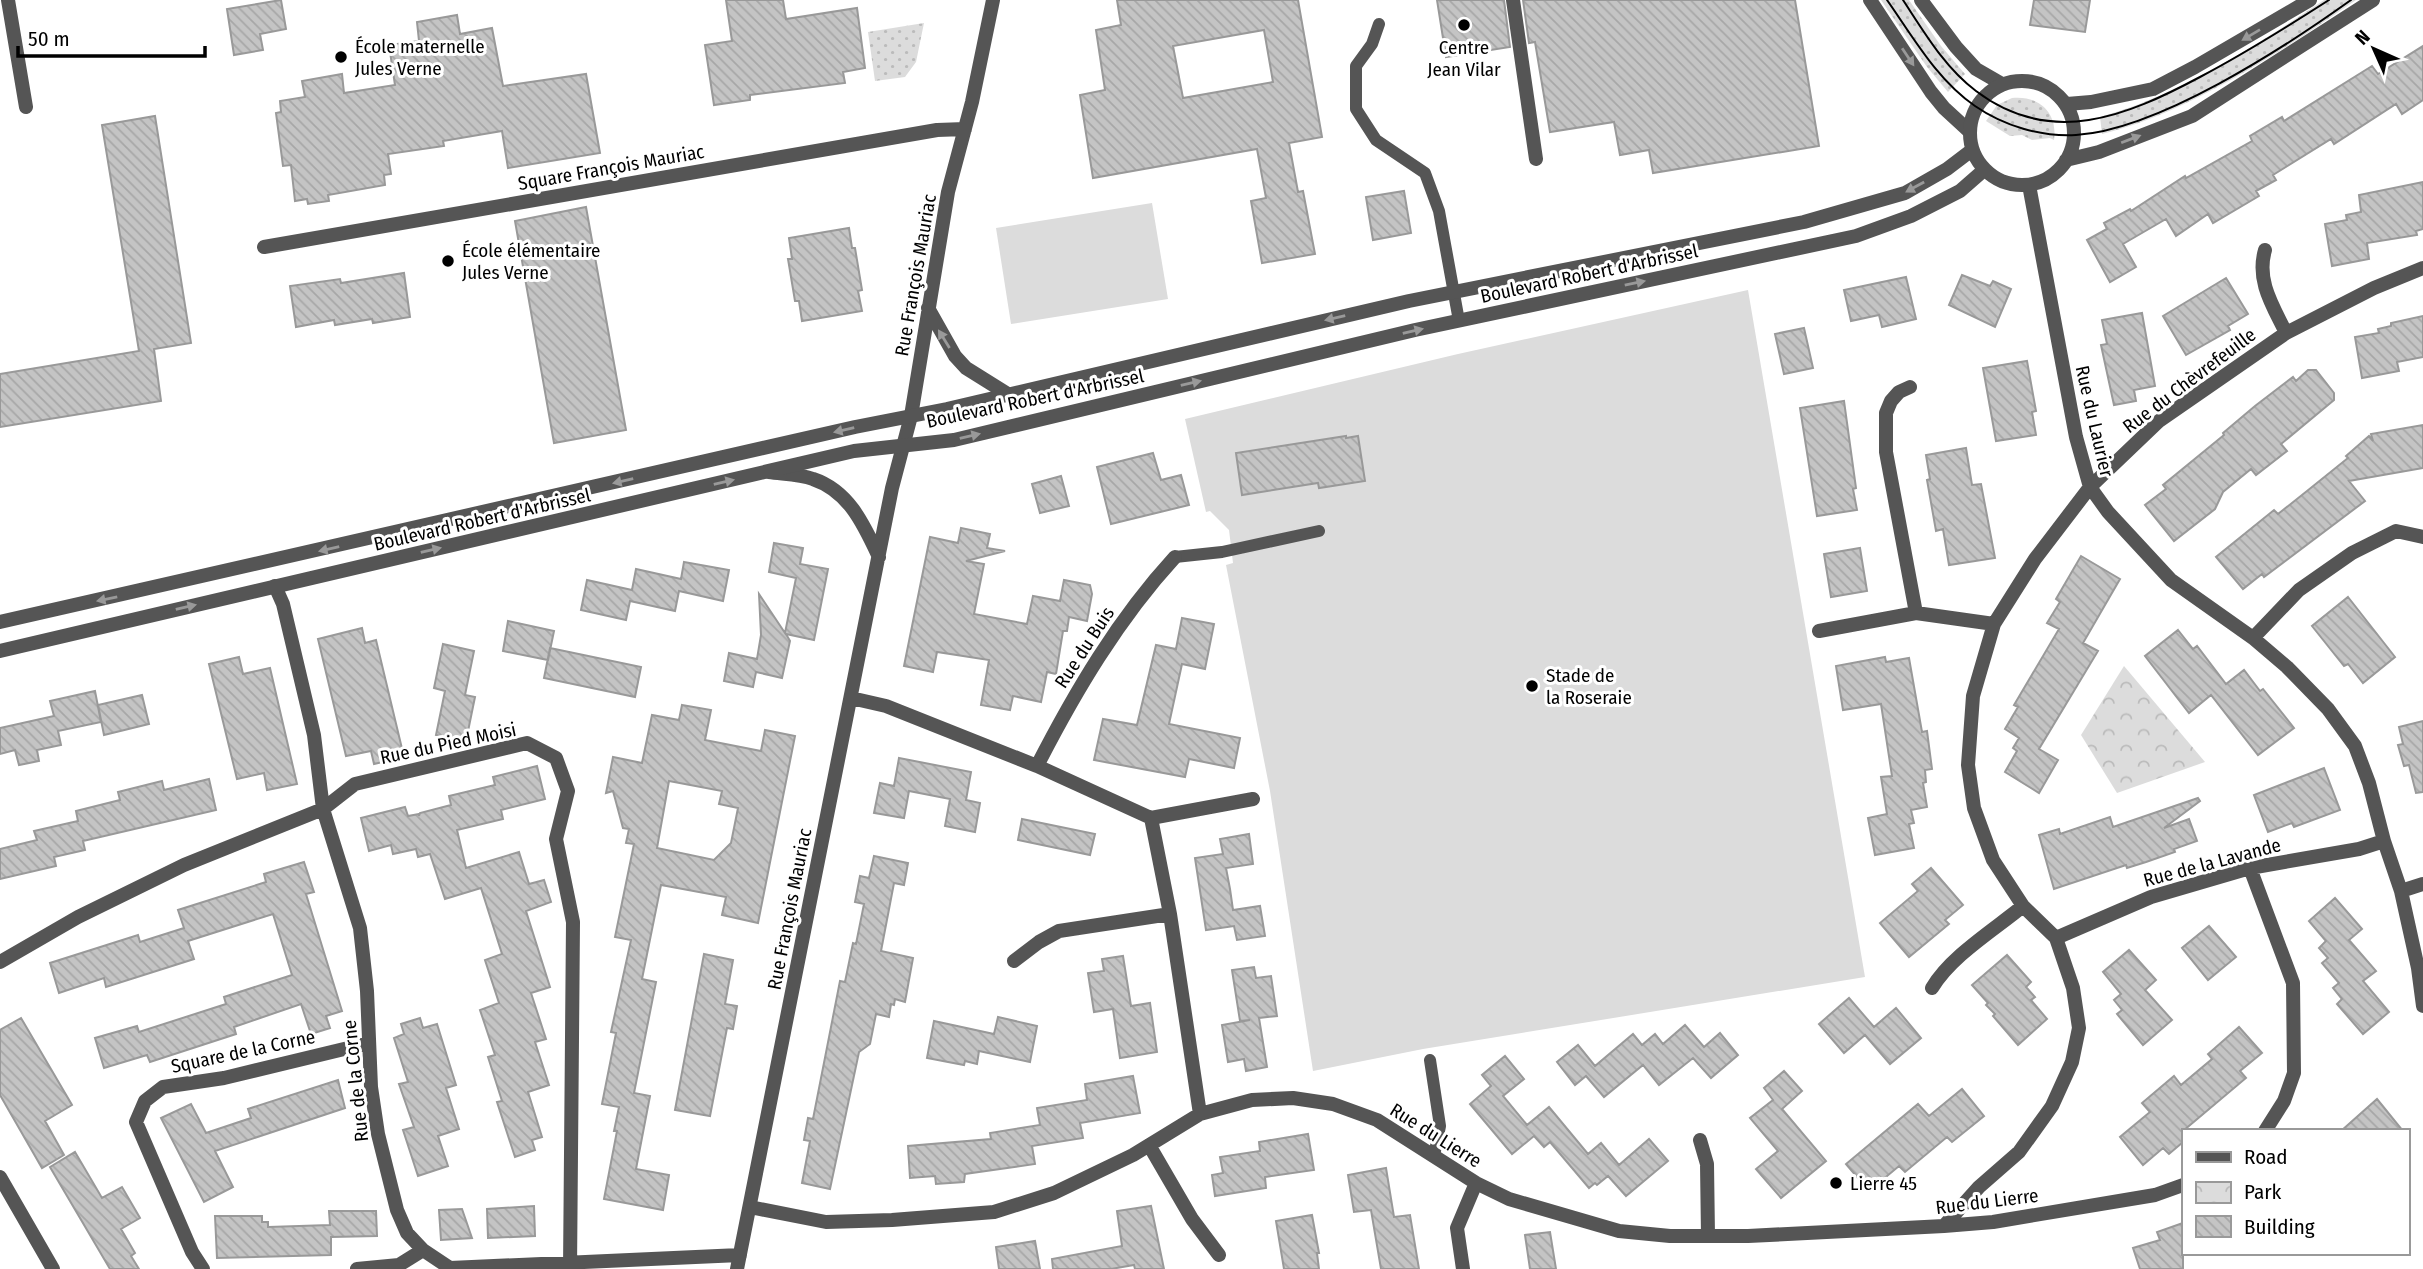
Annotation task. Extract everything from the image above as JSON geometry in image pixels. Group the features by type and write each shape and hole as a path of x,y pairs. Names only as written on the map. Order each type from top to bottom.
{"street":[{"path":"8,0 26,107"},
{"name":"Rue François Mauriac","path":"738,1262 878,557 911,416 948,192 965,129 993,0"},
{"path":"1513,0 1536,159"},
{"path":"1870,0 1931,92 1969,131"},
{"path":"1921,0 1976,69 2002,84"},
{"path":"2067,104 2091,102 2153,89 2310,0"},
{"path":"2066,160 2099,152 2192,116 2373,0"},
{"path":"2017,80 2033,81 2047,87 2067,104 2073,119 2074,135 2066,160 2044,181 2013,185 1997,180 1984,170 1972,150 1969,131 1976,107 1989,92 2002,84 2017,80"},
{"name":"Square François Mauriac","path":"264,247 924,132 965,129"},
{"name":"Boulevard Robert d'Arbrissel","path":"0,622 1453,292 1804,222 1905,193 1947,169 1972,150"},
{"name":"Boulevard Robert d'Arbrissel","path":"0,651 859,450 954,439 1459,321 1856,236 1911,216 1961,191 1984,170"},
{"name":"Rue du Laurier","path":"2029,185 2076,437 2090,487 2108,512 2171,580 2253,638 2287,667 2328,709 2356,746 2401,891 2418,968 2423,1006"},
{"name":"Rue du Chèvrefeuille","path":"2265,250 2261,265 2262,281 2286,333"},
{"name":"Rue du Chèvrefeuille","path":"1944,1226 1979,1187 2019,1152 2052,1106 2072,1062 2080,1028 2073,988 2056,938 2023,906 1993,860 1974,808 1968,765 1973,696 1994,624 2035,559 2090,487 2159,421 2286,333 2374,288 2423,268"},
{"path":"928,308 955,356 966,368 1006,393"},
{"path":"1910,387 1891,401 1885,413 1886,452 1916,613"},
{"path":"769,472 812,478 834,488 850,504 878,557"},
{"path":"2253,638 2300,590 2352,553 2396,531 2423,537"},
{"name":"Rue du Buis","path":"1037,766 1079,687 1145,590 1175,557"},
{"name":"Rue de la Corne","path":"275,586 283,604 314,735 323,809 360,928 367,991 371,1087 378,1134 397,1210 407,1233 423,1250 450,1268 738,1262"},
{"path":"1819,631 1916,613 1994,624"},
{"path":"851,698 886,706 1037,766 1151,818 1253,799"},
{"name":"Rue du Pied Moisi","path":"0,962 78,917 184,865 323,809 355,783 527,743 556,758 568,791 556,839 573,922 570,1266"},
{"path":"1151,818 1170,914 1200,1114"},
{"name":"Rue de la Lavande","path":"2056,938 2151,897 2250,868 2359,849 2384,841"},
{"path":"2250,868 2293,983 2294,1073 2284,1101 2266,1129"},
{"path":"2401,891 2423,884"},
{"path":"1932,988 1939,976 1951,965 2023,906"},
{"path":"1014,961 1038,942 1059,932 1170,914"},
{"name":"Square de la Corne","path":"203,1269 192,1252 136,1122 145,1101 163,1087 224,1078 369,1043"},
{"name":"Rue du Lierre","path":"750,1207 827,1222 994,1212 1054,1193 1149,1145 1200,1114 1252,1100 1293,1098 1333,1104 1377,1120 1476,1183 1509,1199 1619,1231 1708,1236 1944,1226 1993,1222 2155,1195 2182,1185"},
{"path":"1700,1140 1707,1164 1708,1236"},
{"path":"1149,1145 1192,1219 1219,1255"},
{"path":"0,1177 53,1269"},
{"path":"1463,1269 1457,1228 1476,1183"},
{"path":"357,1269 399,1265 423,1250"}],"lane":[{"path":"1379,24 1372,44 1356,66 1356,109 1376,140 1426,173 1439,211 1459,321"},
{"path":"1175,557 1222,552 1319,531"},
{"path":"1430,1060 1440,1126 1434,1156"}],"green space":[{"path":"1881,0 1909,0 1941,46 1965,74 1948,92 1927,67"},
{"path":"2324,0 2356,0 2266,59 2201,96 2134,125 2102,134 2100,117 2159,96 2216,68"},
{"path":"924,23 916,62 905,77 875,81 868,32"},
{"path":"2012,98 2031,100 2045,108 2053,122 2054,140 2010,136 1986,121 1997,105"},
{"path":"1152,203 1168,299 1011,324 996,228"},
{"name":"Stade de la Roseraie","path":"1748,290 1865,977 1423,1049 1313,1071 1270,791 1226,565 1233,563 1229,530 1210,511 1206,512 1185,419 1458,354"},
{"path":"2124,666 2205,762 2117,793 2081,735"}],"building":[{"path":"281,0 286,29 260,34 263,50 234,55 227,9"},
{"path":"726,0 783,0 786,19 857,8 865,68 843,72 845,83 750,95 750,100 714,105 705,45 732,41"},
{"path":"1117,0 1298,0 1322,137 1289,143 1298,192 1303,191 1315,254 1262,263 1251,201 1266,198 1257,149 1093,178 1080,95 1105,90 1096,30 1121,25","holes":["1264,30 1273,82 1183,98 1173,46"]},
{"name":"Centre Jean Vilar","path":"1437,0 1504,0 1510,47 1446,57"},
{"path":"1523,0 1795,0 1819,146 1653,173 1649,150 1620,155 1614,122 1550,132 1535,42 1529,43"},
{"path":"2034,0 2090,0 2085,32 2030,25"},
{"path":"457,15 460,34 492,28 503,86 586,74 600,153 508,168 502,131 443,141 444,146 388,154 391,174 384,175 385,185 328,195 329,201 308,204 307,199 295,201 291,165 283,166 276,113 281,112 280,101 305,97 302,81 342,74 344,93 395,85 389,45 419,41 417,22"},
{"path":"2423,46 2423,100 2402,114 2396,104 2334,144 2331,139 2273,175 2276,180 2256,191 2259,196 2213,223 2208,214 2176,236 2166,219 2123,244 2136,267 2110,282 2087,240 2107,229 2104,223 2130,209 2131,211 2185,176 2186,178 2252,141 2250,136 2282,117 2284,121 2372,66 2378,74"},
{"path":"155,116 191,343 154,349 161,401 0,427 0,374 139,351 102,125"},
{"path":"2423,182 2423,229 2416,231 2417,235 2367,243 2369,259 2332,266 2325,224 2347,220 2346,215 2361,212 2359,195"},
{"path":"1404,191 1411,233 1373,240 1366,197"},
{"path":"586,207 626,430 554,443 515,221"},
{"path":"849,228 862,290 858,291 862,311 802,321 799,301 795,301 788,259 792,259 789,238"},
{"path":"404,273 410,317 335,325 334,320 296,327 290,286 340,279 341,283"},
{"path":"1962,275 1990,286 1993,281 2011,289 1995,327 1949,305"},
{"path":"1906,277 1916,319 1882,327 1879,315 1851,321 1844,290"},
{"path":"2226,278 2248,314 2228,326 2230,330 2186,355 2163,316"},
{"path":"2142,313 2155,386 2134,390 2136,401 2114,405 2101,345 2107,344 2102,320"},
{"path":"2423,316 2423,357 2397,362 2399,371 2362,378 2355,337 2379,333 2378,329 2391,326 2391,323"},
{"path":"1804,328 1813,368 1784,374 1775,334"},
{"path":"2027,361 2036,411 2032,412 2036,435 1996,441 1983,368"},
{"path":"2308,370 2316,370 2334,393 2334,400 2281,444 2287,451 2256,475 2251,469 2223,492 2215,509 2174,541 2145,505 2166,489 2163,485 2255,406 2293,377 2296,381"},
{"path":"1844,401 1857,510 1817,516 1800,408"},
{"path":"2423,425 2423,468 2349,481 2365,501 2264,577 2262,574 2243,589 2216,557 2274,510 2278,514 2348,458 2346,456 2369,436 2373,441 2371,434"},
{"path":"1358,436 1365,481 1319,488 1318,483 1242,495 1236,453"},
{"path":"1966,448 1972,485 1981,484 1995,558 1949,565 1943,529 1936,531 1927,480 1930,479 1926,455"},
{"path":"1153,453 1161,480 1181,475 1189,505 1111,524 1097,467"},
{"path":"1061,476 1069,506 1040,513 1032,484"},
{"path":"961,528 990,534 987,548 1005,551 966,561 984,564 974,614 1027,624 1033,596 1060,601 1064,580 1090,585 1092,594 1087,621 1069,617 1067,631 1063,631 1056,674 1047,672 1041,702 1013,696 1010,710 981,705 989,660 937,652 933,672 904,666 930,537 958,543"},
{"path":"774,543 803,548 800,564 828,569 814,640 786,634 790,641 782,678 756,672 753,687 724,681 729,653 757,659 761,635 759,594 785,633 796,578 769,572"},
{"path":"1860,548 1867,591 1831,597 1824,554"},
{"path":"2081,556 2120,579 2083,643 2098,651 2039,749 2058,760 2039,793 2005,772 2017,751 2013,748 2019,738 2005,729 2018,707 2014,705 2059,629 2047,623 2060,602 2056,599"},
{"path":"684,562 729,570 723,601 679,591 675,611 630,601 626,620 581,610 587,580 632,590 636,569 681,579"},
{"path":"2348,597 2395,657 2363,683 2348,664 2344,666 2312,626"},
{"path":"1182,618 1214,624 1205,669 1182,664 1169,724 1240,738 1234,768 1189,759 1185,777 1094,760 1103,719 1137,725 1156,645 1176,649"},
{"path":"508,621 554,631 548,660 503,651"},
{"path":"362,628 365,643 376,640 404,757 374,764 371,751 346,756 318,639"},
{"path":"2178,630 2193,649 2197,646 2226,684 2244,670 2294,728 2258,755 2211,695 2189,713 2145,656"},
{"path":"443,644 474,651 465,695 475,697 466,741 436,735 445,691 434,688"},
{"path":"550,648 641,667 635,697 544,678"},
{"path":"239,657 243,674 270,668 297,784 267,790 264,773 237,779 209,664"},
{"path":"1885,657 1886,662 1909,658 1922,732 1927,731 1932,769 1925,770 1926,782 1923,783 1927,807 1911,810 1914,823 1909,824 1914,848 1875,855 1868,818 1887,814 1881,777 1892,776 1881,704 1843,710 1836,666"},
{"path":"95,691 101,722 58,731 61,745 37,750 39,761 19,765 15,750 0,754 0,728 54,716 50,701"},
{"path":"142,695 149,724 104,735 98,705"},
{"path":"682,705 711,710 705,740 761,751 765,730 795,736 758,923 722,915 726,897 661,885 642,979 656,982 634,1093 650,1096 636,1169 669,1175 663,1210 604,1199 619,1107 602,1104 616,1033 611,1032 631,940 615,937 634,844 626,843 629,829 623,828 613,791 606,793 613,757 642,763 652,715 679,720","holes":["669,781 722,791 719,804 738,808 731,843 714,860 657,848"]},
{"path":"2423,721 2423,792 2416,793 2409,765 2404,766 2398,745 2403,744 2399,727"},
{"path":"899,758 971,772 966,800 980,803 975,832 945,826 950,799 909,791 904,818 874,813 880,783 894,786"},
{"path":"537,766 545,799 501,810 503,819 457,830 466,868 519,852 529,884 544,880 551,902 526,911 550,987 531,993 546,1039 535,1042 549,1085 528,1092 542,1137 532,1140 535,1150 515,1157 497,1102 502,1101 488,1057 495,1055 480,1010 499,1003 485,960 502,954 481,888 445,899 430,854 418,857 416,849 393,854 391,845 369,851 361,818 405,807 408,816 419,816 420,813 451,805 449,796 495,785 493,777"},
{"path":"2324,768 2340,810 2294,827 2292,823 2268,832 2254,795"},
{"path":"209,779 216,810 83,841 85,850 54,857 56,866 0,879 0,849 37,840 34,831 78,821 76,811 120,800 118,792 162,781 164,790"},
{"path":"2198,798 2200,801 2164,828 2189,819 2197,841 2146,862 2127,868 2126,865 2054,889 2039,835 2059,829 2060,834 2110,817 2113,827"},
{"path":"1022,819 1095,834 1090,855 1018,840"},
{"path":"1249,834 1253,864 1226,868 1233,910 1260,906 1265,936 1237,940 1234,926 1206,930 1195,858 1223,854 1220,839"},
{"path":"874,856 908,863 904,885 894,883 881,951 913,958 905,1002 895,999 894,1005 891,1004 889,1017 876,1014 870,1044 859,1052 830,1189 802,1183 810,1141 804,1140 808,1118 813,1119 840,981 845,982 853,943 856,944 864,904 855,902 860,876 869,878"},
{"path":"304,862 314,892 306,894 342,1011 326,1016 330,1028 311,1034 301,1004 234,1027 236,1034 150,1062 147,1055 104,1068 95,1038 137,1026 139,1032 226,1004 224,997 292,975 273,914 188,941 194,959 106,987 104,978 59,993 50,963 138,935 140,942 184,928 178,910 266,882 264,874"},
{"path":"1931,868 1963,905 1945,920 1949,924 1909,957 1880,923 1918,891 1912,884"},
{"path":"2335,898 2362,929 2349,940 2376,971 2363,981 2389,1012 2363,1034 2337,1004 2342,999 2333,988 2339,983 2322,963 2328,958 2319,948 2326,941 2309,921"},
{"path":"2209,926 2236,957 2208,980 2182,948"},
{"path":"2129,950 2156,980 2145,990 2172,1020 2143,1045 2117,1014 2122,1010 2114,1000 2121,994 2103,972"},
{"path":"704,954 733,960 725,1004 737,1006 733,1029 727,1028 710,1116 675,1110"},
{"path":"2007,955 2031,982 2026,987 2035,997 2031,1000 2047,1019 2018,1045 1993,1016 1995,1014 1986,1005 1988,1003 1972,985"},
{"path":"1123,956 1131,1006 1150,1003 1157,1052 1120,1058 1113,1009 1094,1012 1088,973 1104,971 1102,959"},
{"path":"1254,967 1256,978 1271,976 1277,1016 1259,1018 1267,1067 1246,1071 1244,1059 1228,1062 1222,1025 1250,1020 1240,1021 1232,970"},
{"path":"1849,998 1874,1027 1896,1008 1921,1038 1890,1064 1865,1035 1844,1053 1819,1024"},
{"path":"998,1017 1037,1026 1030,1062 979,1051 977,1064 965,1061 964,1065 927,1058 934,1021 994,1034"},
{"path":"21,1018 72,1105 45,1121 64,1155 42,1168 0,1095 0,1030"},
{"path":"420,1018 423,1028 437,1024 456,1085 446,1088 459,1129 438,1136 448,1166 418,1176 403,1130 414,1127 399,1084 408,1082 394,1038 404,1034 401,1024"},
{"path":"1685,1025 1704,1047 1720,1033 1738,1055 1711,1078 1693,1058 1659,1085 1643,1065 1604,1097 1586,1076 1575,1085 1557,1062 1578,1045 1595,1066 1633,1034 1642,1045 1655,1034 1663,1044"},
{"path":"2239,1027 2262,1053 2240,1071 2246,1078 2185,1129 2182,1129 2182,1143 2169,1154 2163,1148 2143,1165 2120,1137 2150,1112 2142,1103 2174,1076 2181,1085 2212,1059 2208,1054"},
{"path":"1505,1056 1524,1079 1503,1096 1527,1125 1549,1107 1588,1154 1601,1143 1619,1165 1649,1139 1668,1161 1626,1196 1608,1176 1589,1188 1550,1142 1544,1147 1534,1136 1512,1154 1470,1104 1491,1086 1482,1075"},
{"path":"1784,1071 1802,1091 1782,1109 1826,1161 1781,1198 1756,1169 1778,1151 1750,1118 1773,1100 1764,1088"},
{"path":"1133,1076 1140,1113 1080,1123 1083,1138 1032,1146 1035,1164 965,1174 964,1182 936,1184 935,1176 910,1178 908,1146 991,1139 990,1133 1040,1125 1037,1108 1087,1100 1085,1084"},
{"path":"338,1080 345,1108 215,1151 233,1187 204,1202 161,1118 191,1104 206,1133 251,1118 248,1109"},
{"path":"1962,1089 1984,1116 1952,1142 1947,1137 1905,1172 1899,1166 1869,1191 1846,1164 1918,1104 1929,1116"},
{"path":"2377,1099 2401,1129 2343,1129"},
{"path":"1308,1134 1314,1170 1265,1177 1266,1188 1215,1196 1212,1175 1223,1173 1220,1157 1260,1151 1259,1142"},
{"path":"75,1152 102,1198 122,1187 140,1218 121,1229 135,1253 131,1256 139,1269 110,1269 50,1167"},
{"path":"1386,1168 1394,1217 1410,1215 1419,1269 1381,1269 1371,1210 1354,1212 1348,1175"},
{"path":"534,1206 535,1236 488,1238 487,1209"},
{"path":"1151,1206 1164,1269 1135,1269 1134,1265 1111,1269 1053,1269 1052,1259 1122,1246 1117,1211"},
{"path":"462,1209 472,1238 441,1240 439,1210"},
{"path":"329,1211 376,1211 377,1236 331,1237 331,1255 217,1258 215,1216 262,1216 262,1222 268,1222 268,1227 330,1225"},
{"path":"1312,1215 1319,1269 1284,1269 1276,1221"},
{"path":"2182,1223 2183,1269 2140,1269 2133,1248 2160,1240 2157,1232"},
{"path":"1550,1232 1556,1269 1530,1269 1525,1235"},
{"path":"1035,1241 1040,1269 999,1269 996,1247"}],"tram line":[{"path":"1887,0 1937,71 1975,106 2023,129 2063,135 2109,130 2181,103 2219,84 2291,41 2351,0"},
{"path":"1903,0 1945,61 1976,91 2004,108 2032,118 2061,122 2089,120 2145,104 2249,50 2329,0"}],"place":[{"name":"Centre Jean Vilar","path":"1464,25"},
{"name":"École maternelle Jules Verne","path":"341,57"},
{"name":"École élémentaire Jules Verne","path":"448,261"},
{"name":"Stade de la Roseraie","path":"1532,686"},
{"name":"Lierre 45","path":"1836,1183"}]}
